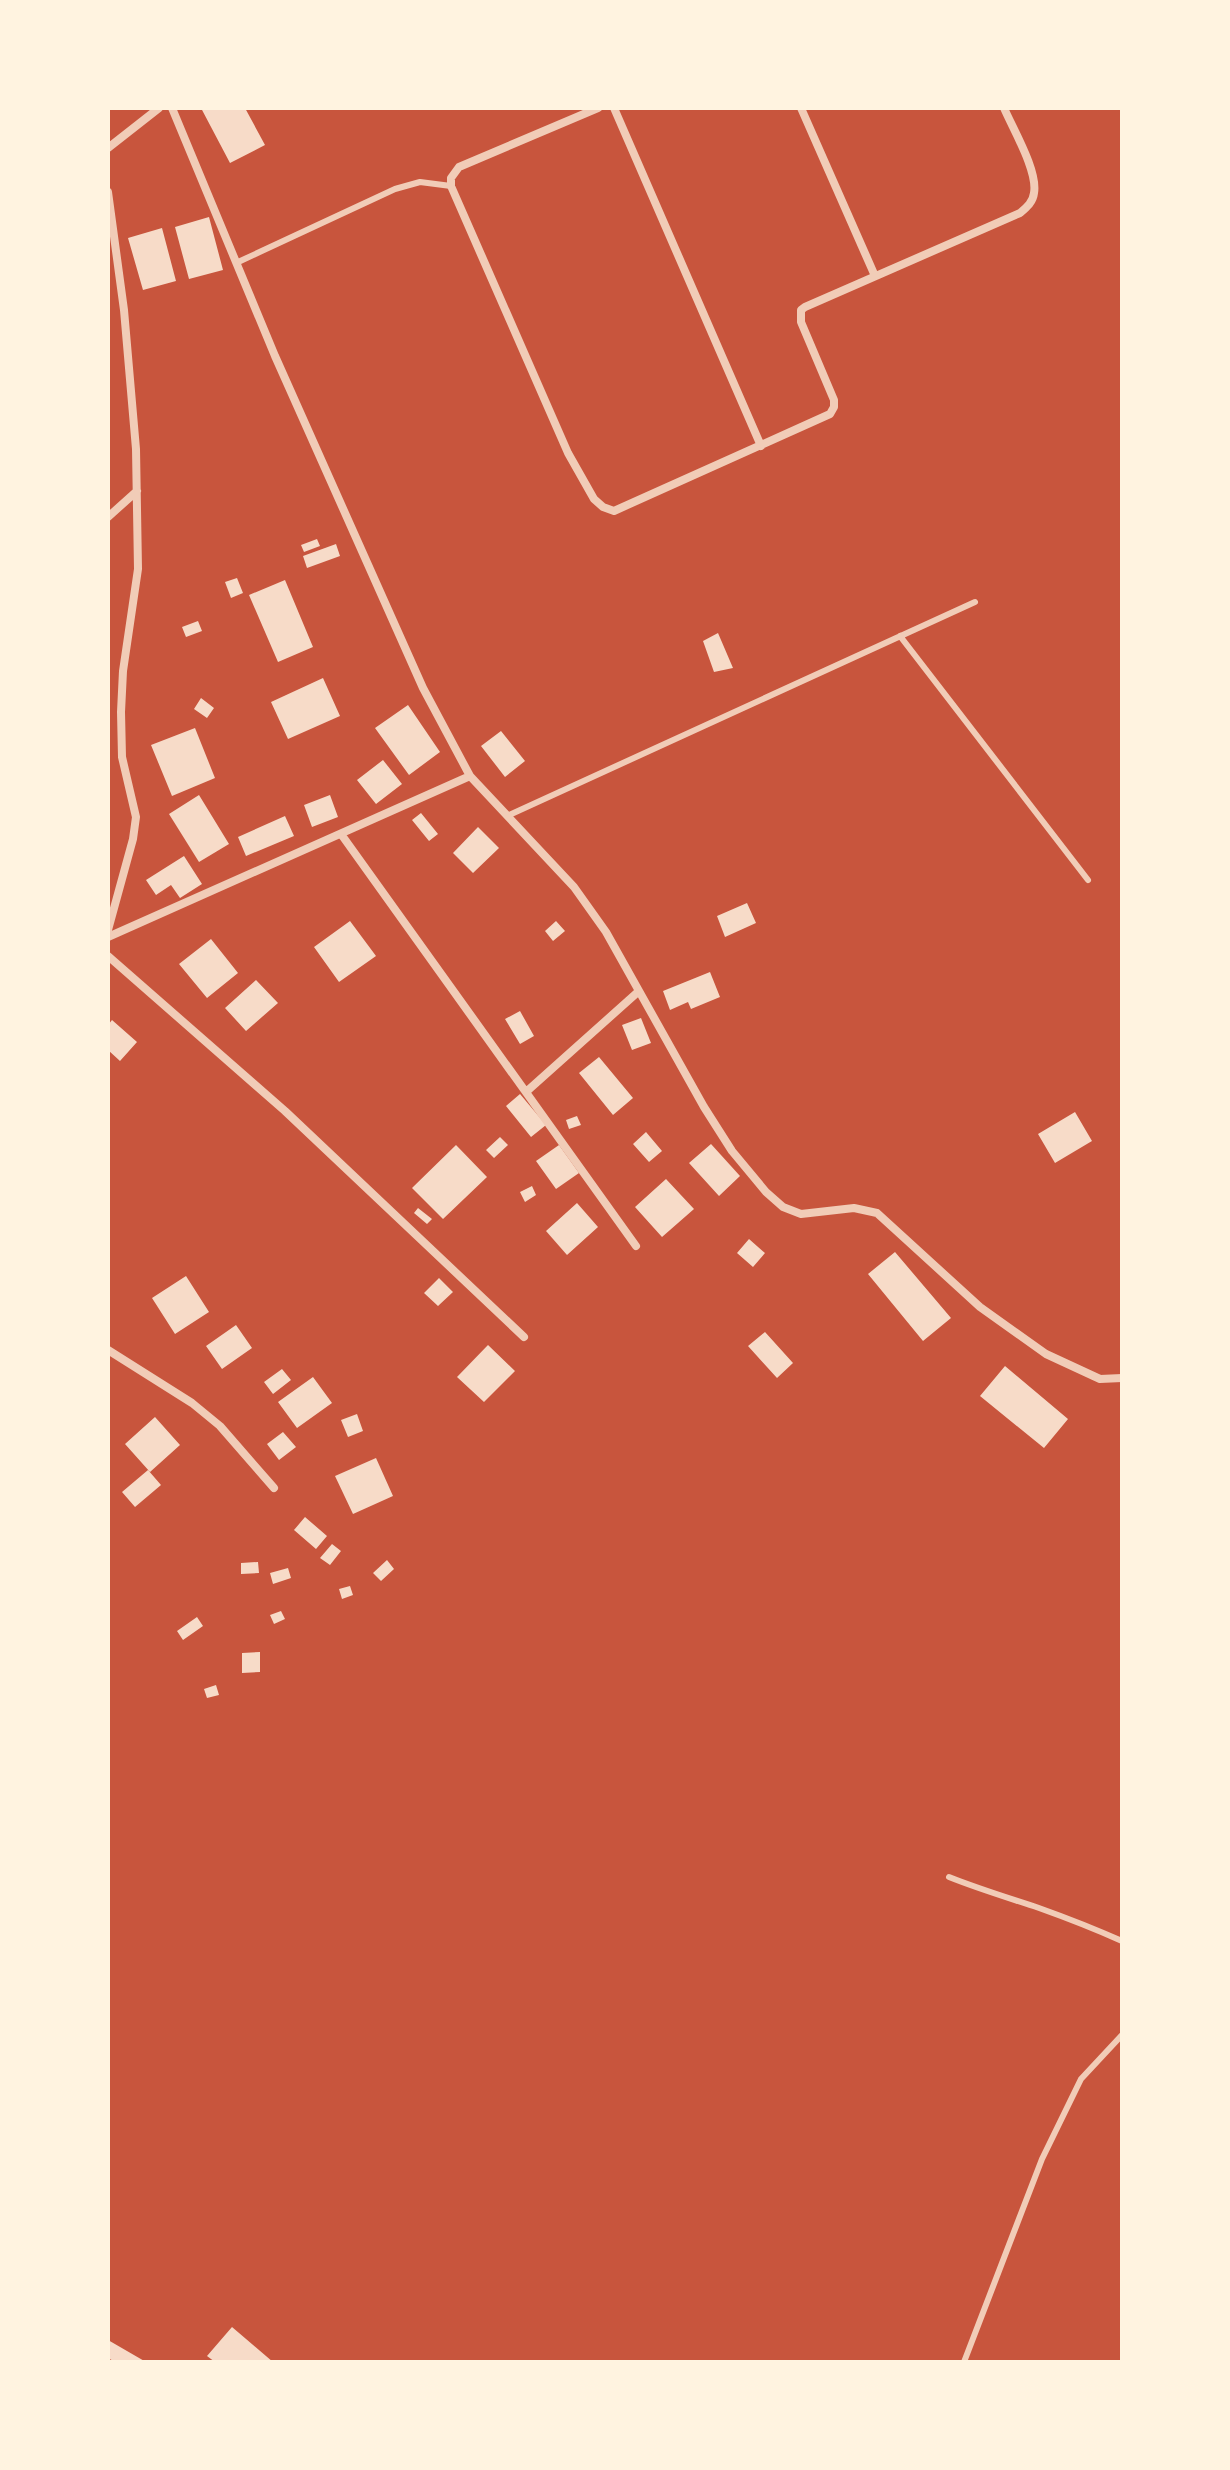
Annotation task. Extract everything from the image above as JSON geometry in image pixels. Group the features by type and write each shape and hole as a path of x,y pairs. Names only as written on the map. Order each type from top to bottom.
{"street":[{"path":"108,148 159,108"},
{"path":"172,108 275,356 423,688 470,776 574,887 606,932 732,1151 766,1192 783,1207 801,1214 854,1208 877,1213 980,1307 1046,1354 1100,1379 1122,1378"},
{"path":"598,108 459,167 451,178 451,186 568,453 588,490 603,507 614,511 824,418 834,407 834,400 801,322 801,310 1020,213 1030,205 1034,193 1033,178 1004,108"},
{"path":"614,108 761,446"},
{"path":"801,108 875,276"},
{"path":"108,192 124,310 136,449 138,569 123,671 121,712 122,757 136,817 108,930"},
{"path":"108,517 137,491"},
{"path":"108,937 470,776"},
{"path":"341,834 636,1246"},
{"path":"108,956 285,1111 524,1337"},
{"path":"526,1092 639,991"},
{"path":"108,1350 211,1418 274,1488"}],"lane":[{"path":"236,263 395,189 420,182 451,186"},
{"path":"507,816 975,602"},
{"path":"900,636 1088,880"},
{"path":"949,1877 1122,1941"},
{"path":"964,2362 1042,2159 1081,2079 1122,2035"}],"building":[{"path":"201,108 245,108 265,145 230,163"},
{"path":"209,217 223,270 189,279 175,227"},
{"path":"162,228 176,281 143,290 128,238"},
{"path":"317,539 320,546 304,552 301,545"},
{"path":"336,544 340,556 307,568 303,556"},
{"path":"237,578 243,593 231,598 225,582"},
{"path":"285,580 313,647 278,662 249,595"},
{"path":"198,621 202,631 186,637 182,627"},
{"path":"718,633 733,668 714,672 703,641"},
{"path":"323,678 340,716 288,739 271,702"},
{"path":"201,698 214,708 207,718 194,709"},
{"path":"408,705 440,752 409,775 375,728"},
{"path":"195,728 215,778 172,796 151,745"},
{"path":"501,731 525,761 505,777 481,746"},
{"path":"383,760 402,784 376,804 357,780"},
{"path":"199,795 229,844 199,862 169,814"},
{"path":"330,795 338,817 312,827 304,805"},
{"path":"421,813 438,834 429,841 412,820"},
{"path":"285,816 294,836 246,856 238,837"},
{"path":"478,827 499,848 473,873 453,853"},
{"path":"184,856 202,884 180,898 171,885 156,895 146,880"},
{"path":"747,903 756,923 725,937 717,916"},
{"path":"350,921 376,956 339,982 314,947"},
{"path":"556,921 565,931 553,941 545,931"},
{"path":"211,939 238,973 207,998 179,964"},
{"path":"710,972 720,997 691,1009 688,1002 670,1010 663,991"},
{"path":"256,980 278,1003 246,1031 225,1008"},
{"path":"520,1011 534,1036 520,1044 505,1019"},
{"path":"641,1018 651,1043 632,1050 622,1025"},
{"path":"112,1020 137,1042 120,1061 108,1050 108,1025"},
{"path":"599,1057 633,1098 613,1115 579,1073"},
{"path":"520,1094 546,1125 531,1137 506,1106"},
{"path":"1075,1112 1092,1141 1055,1163 1038,1134"},
{"path":"577,1116 581,1125 569,1129 566,1120"},
{"path":"646,1132 662,1151 649,1162 633,1144"},
{"path":"500,1137 508,1145 494,1158 486,1150"},
{"path":"711,1144 740,1176 719,1196 689,1163"},
{"path":"456,1145 487,1177 443,1219 412,1188"},
{"path":"559,1145 579,1173 556,1189 536,1161"},
{"path":"666,1179 694,1209 662,1237 635,1207"},
{"path":"532,1186 536,1195 525,1202 520,1192"},
{"path":"577,1203 598,1227 567,1255 546,1231"},
{"path":"418,1208 432,1219 427,1224 414,1213"},
{"path":"749,1239 765,1253 753,1267 737,1253"},
{"path":"895,1252 951,1318 923,1341 868,1274"},
{"path":"186,1276 209,1312 175,1334 152,1298"},
{"path":"439,1278 453,1292 438,1306 424,1293"},
{"path":"236,1325 252,1348 222,1369 206,1346"},
{"path":"765,1332 793,1363 777,1378 748,1346"},
{"path":"488,1345 515,1371 484,1402 457,1377"},
{"path":"1005,1366 1068,1419 1044,1448 980,1396"},
{"path":"282,1369 291,1380 273,1394 264,1382"},
{"path":"313,1377 332,1403 297,1428 278,1402"},
{"path":"357,1414 363,1431 348,1437 341,1420"},
{"path":"155,1417 180,1445 150,1472 125,1444"},
{"path":"283,1432 296,1447 279,1460 267,1444"},
{"path":"376,1458 393,1496 353,1514 335,1476"},
{"path":"148,1470 161,1485 135,1507 122,1492"},
{"path":"305,1517 327,1536 316,1549 294,1530"},
{"path":"332,1544 341,1551 330,1565 320,1558"},
{"path":"387,1560 394,1569 381,1581 373,1573"},
{"path":"258,1562 259,1573 241,1574 241,1563"},
{"path":"288,1568 291,1578 273,1584 270,1573"},
{"path":"350,1586 353,1595 342,1599 339,1589"},
{"path":"281,1611 285,1619 274,1624 270,1615"},
{"path":"197,1617 203,1626 183,1640 177,1631"},
{"path":"260,1652 260,1672 242,1673 242,1653"},
{"path":"216,1685 219,1695 207,1698 204,1689"},
{"path":"232,2327 273,2362 215,2362 207,2356"},
{"path":"108,2340 146,2362 115,2362 108,2358"}]}
